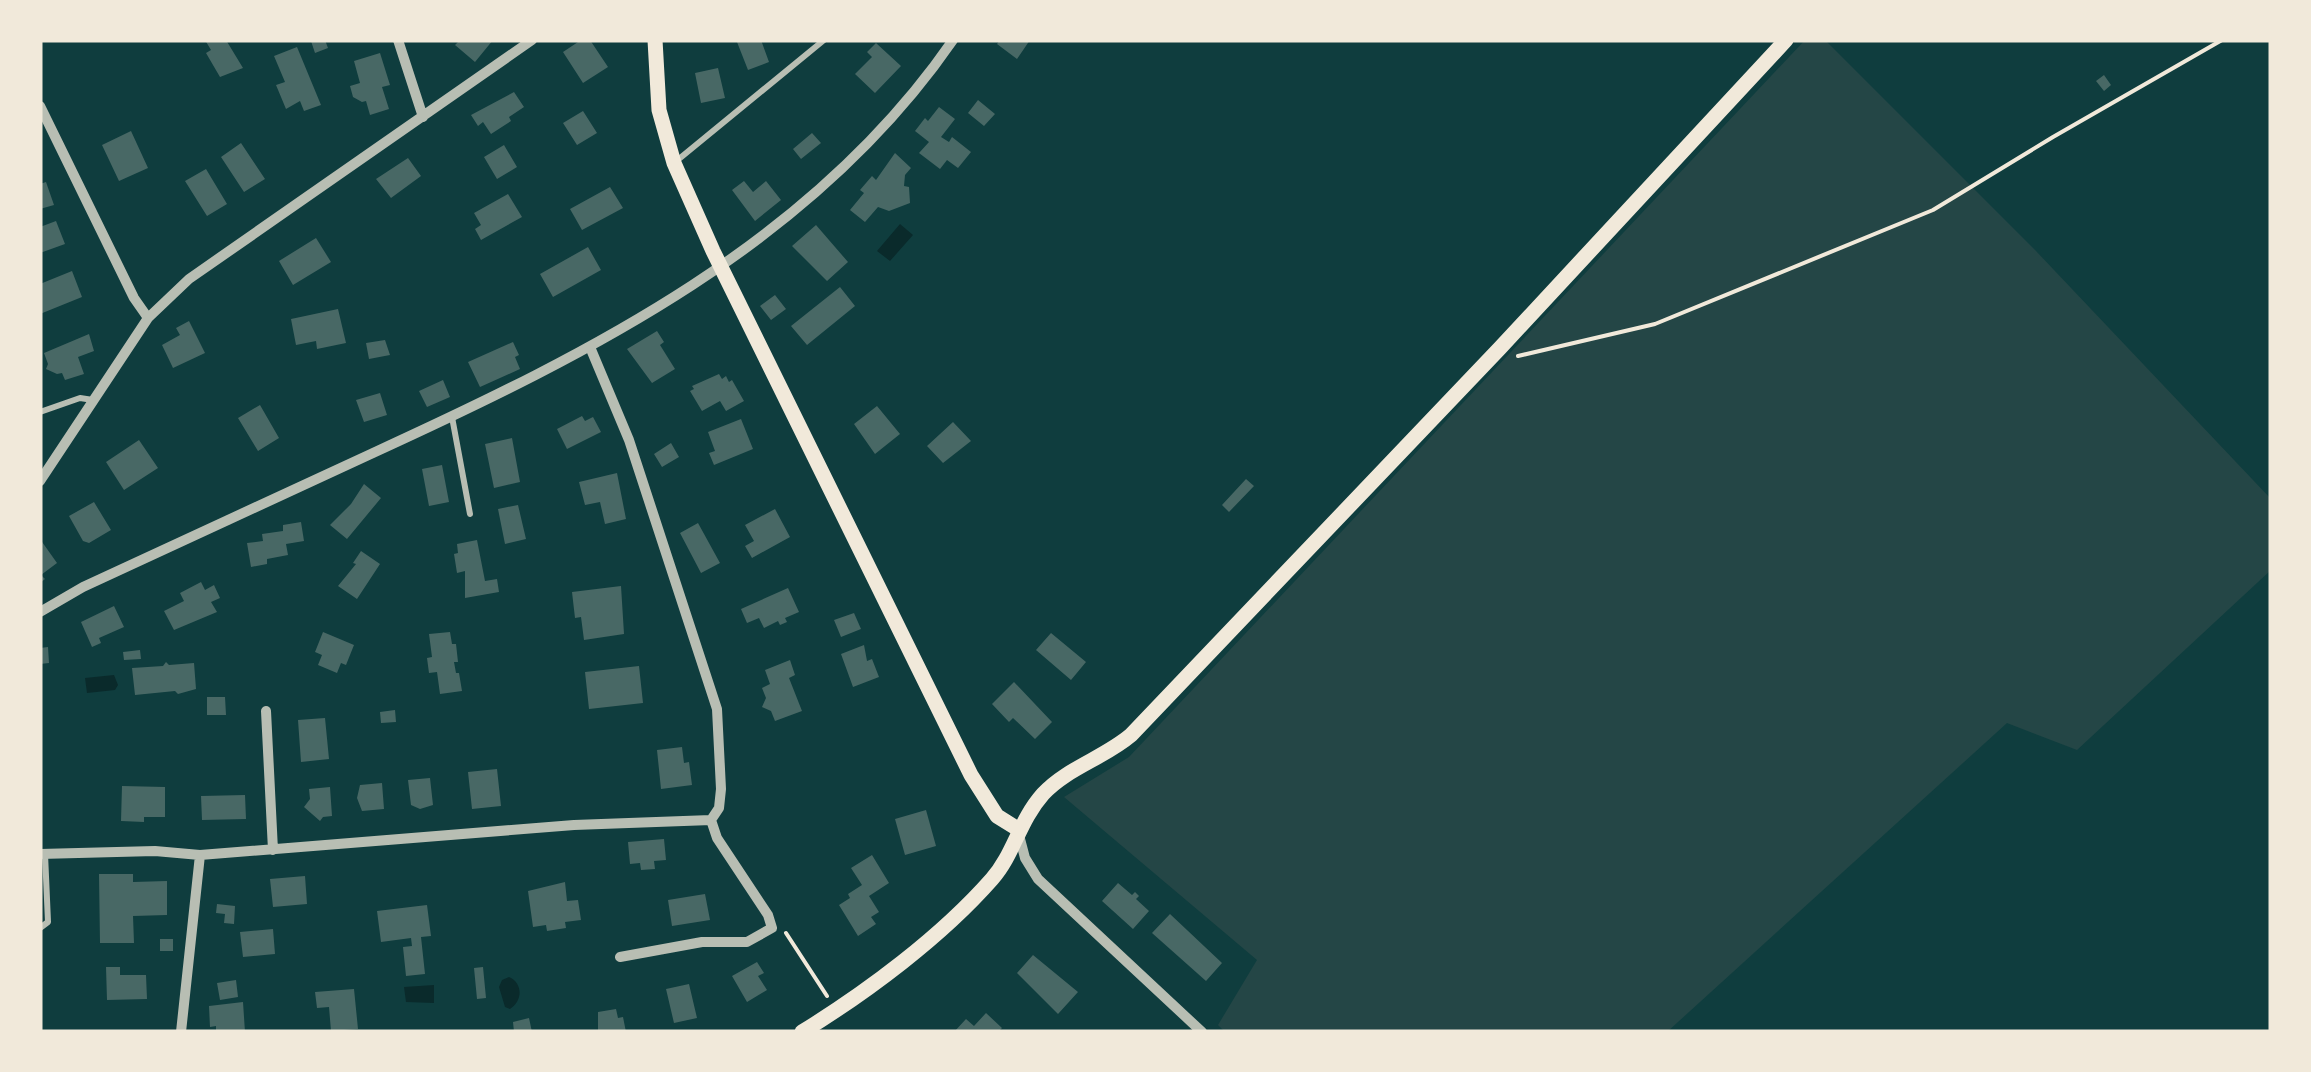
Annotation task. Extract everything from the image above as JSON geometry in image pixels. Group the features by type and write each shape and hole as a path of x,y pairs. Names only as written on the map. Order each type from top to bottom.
{"main road":[{"path":"655,40 659,110 674,162 720,266 971,775 997,816 1018,829"},
{"path":"802,1032 837,1010 958,912 1002,867 1018,829 1056,782 1131,736 1786,40"}],"street":[{"path":"398,40 423,117"},
{"path":"40,481 148,318 189,279 532,40"},
{"path":"40,612 83,587 530,381 720,266 769,233 850,164 953,40"},
{"path":"40,106 134,298 148,318"},
{"path":"590,347 629,440 717,709 722,789 718,808 710,820"},
{"path":"266,711 273,850"},
{"path":"42,854 154,851 200,855 574,825 710,820"},
{"path":"620,957 702,942 746,942 768,931 768,915 717,838 710,820"},
{"path":"1018,829 1025,858 1038,880 1202,1032"},
{"path":"181,1032 200,855"}],"lane":[{"path":"674,162 824,40"},
{"path":"40,412 80,398 94,400"},
{"path":"452,416 470,514"},
{"path":"40,928 48,922 42,854"}],"path":[{"path":"1500,348 1519,356 1655,324 1933,210 2222,40"},
{"path":"768,931 787,934 816,979"}],"shaded area":[{"path":"1805,40 1825,40 2036,251 2271,499 2271,570 2077,750 2007,723 1667,1032 1225,1032 1218,1025 1257,960 1064,797 1129,757"},
{"path":"900,224 913,235 890,261 877,251"},
{"path":"114,675 118,685 115,690 87,693 85,678"},
{"path":"509,977 520,992 510,1009 505,1007 499,987"},
{"path":"434,985 434,1003 406,1002 404,987"}],"building":[{"path":"205,40 226,40 243,68 220,77 206,53 211,50"},
{"path":"325,40 328,48 315,53 311,41"},
{"path":"460,40 493,40 475,62 455,45"},
{"path":"581,40 590,40 608,67 583,83 563,52"},
{"path":"761,40 769,62 748,70 737,42"},
{"path":"1000,40 1030,40 1017,59 997,44"},
{"path":"876,43 901,66 875,93 855,74 872,57 867,52"},
{"path":"297,47 321,105 304,111 300,101 286,109 276,85 285,82 274,56"},
{"path":"380,53 390,85 382,87 389,109 370,115 366,101 353,97 350,86 360,83 354,61"},
{"path":"718,68 725,98 701,103 695,73"},
{"path":"2104,75 2111,85 2104,91 2096,81"},
{"path":"514,92 524,107 509,117 511,121 491,134 483,122 478,126 471,115"},
{"path":"978,100 995,114 984,126 968,113"},
{"path":"939,107 955,119 941,137 949,142 952,137 971,152 958,168 947,160 940,169 919,153 929,142 915,131"},
{"path":"583,111 597,133 577,145 563,123"},
{"path":"131,131 148,168 119,181 102,145"},
{"path":"812,133 821,143 801,159 793,149"},
{"path":"241,143 265,179 244,192 221,157"},
{"path":"504,145 517,167 497,179 484,157"},
{"path":"895,153 911,168 905,175 904,186 909,187 910,203 889,211 878,207 865,222 850,210 864,193 860,190 872,176 876,180"},
{"path":"408,158 421,176 391,198 376,179"},
{"path":"206,169 227,204 207,216 185,181"},
{"path":"744,181 753,192 766,181 781,200 755,221 732,190"},
{"path":"46,182 54,205 40,209 40,184"},
{"path":"610,187 623,208 582,230 570,209"},
{"path":"508,194 522,217 481,240 475,229 481,225 474,213"},
{"path":"56,221 65,244 40,253 40,227"},
{"path":"816,225 848,262 827,281 792,246"},
{"path":"316,238 331,262 293,285 279,261"},
{"path":"588,247 601,270 553,297 540,274"},
{"path":"72,271 82,297 40,314 40,284"},
{"path":"840,287 855,306 807,345 791,326"},
{"path":"775,295 786,309 771,320 760,306"},
{"path":"338,309 346,343 317,349 316,341 296,345 291,319"},
{"path":"189,321 205,353 173,368 162,345 180,335 176,328"},
{"path":"657,331 664,342 660,345 675,369 652,383 627,349"},
{"path":"89,334 94,351 78,357 84,374 65,380 62,373 46,369 44,353"},
{"path":"385,340 390,355 369,359 366,343"},
{"path":"513,342 520,369 480,387 468,362"},
{"path":"719,374 722,379 726,376 729,382 732,380 744,401 726,411 720,401 702,411 690,391 692,386"},
{"path":"443,380 450,397 427,407 419,391"},
{"path":"380,393 387,415 364,422 356,400"},
{"path":"260,405 279,438 258,451 238,418"},
{"path":"877,406 900,434 875,454 854,424"},
{"path":"582,416 585,421 593,417 601,432 567,449 557,429"},
{"path":"741,419 753,449 714,465 709,453 715,451 708,432"},
{"path":"953,422 971,441 943,463 927,446"},
{"path":"512,438 520,482 494,488 485,444"},
{"path":"139,440 158,468 124,490 106,462"},
{"path":"671,443 679,457 662,467 654,454"},
{"path":"442,465 449,502 429,506 422,469"},
{"path":"617,473 626,519 605,524 600,502 585,505 579,482"},
{"path":"1246,479 1254,486 1229,512 1222,505"},
{"path":"364,484 381,498 347,539 330,525"},
{"path":"94,502 111,530 89,543 83,541 69,516"},
{"path":"518,505 526,539 505,544 498,509"},
{"path":"775,509 790,537 752,558 745,546 754,541 745,525"},
{"path":"301,522 304,541 286,544 288,555 251,567 247,543 263,541 262,534 283,531 283,525"},
{"path":"698,523 720,563 701,573 680,533"},
{"path":"40,539 57,563 41,575 45,579 40,583"},
{"path":"477,540 485,581 497,579 499,592 465,598 465,571 457,573 454,554 458,553 457,544"},
{"path":"361,551 380,564 357,599 338,586"},
{"path":"201,582 205,590 214,585 220,598 211,602 217,612 174,630 164,611 184,601 180,593"},
{"path":"621,586 624,634 584,640 581,617 575,618 572,592"},
{"path":"788,588 799,612 780,625 778,621 764,628 759,618 747,623 741,609"},
{"path":"114,606 124,627 99,638 101,643 92,647 81,622"},
{"path":"854,613 861,629 841,637 834,620"},
{"path":"323,632 354,645 346,665 341,663 337,673 318,665 322,655 315,652"},
{"path":"450,632 452,644 456,644 458,662 454,662 462,691 440,694 437,672 429,673 429,634"},
{"path":"1051,633 1086,662 1071,680 1036,650"},
{"path":"864,645 867,661 872,659 879,677 853,687 841,654"},
{"path":"48,647 49,663 40,664 40,648"},
{"path":"140,650 141,659 124,660 123,652"},
{"path":"790,660 795,675 789,678 802,711 775,721 771,711 762,707 766,698 762,688 770,684 765,670"},
{"path":"166,662 194,663 196,689 178,694 175,691 135,695 132,668 163,666"},
{"path":"639,666 643,703 589,709 585,672"},
{"path":"1014,682 1052,722 1035,739 1013,718 1009,722 992,704"},
{"path":"207,697 225,697 226,715 207,715"},
{"path":"395,710 396,722 381,723 380,712"},
{"path":"325,718 329,759 301,762 298,720"},
{"path":"682,747 692,785 661,789 657,750"},
{"path":"497,769 501,806 472,809 468,772"},
{"path":"430,778 433,805 420,809 411,805 408,780"},
{"path":"382,783 384,809 362,811 357,798 360,785"},
{"path":"122,786 165,787 165,817 144,817 144,822 121,821"},
{"path":"330,787 332,816 320,821 304,807 310,799 309,789"},
{"path":"245,795 246,819 202,820 201,796"},
{"path":"926,810 936,846 905,855 895,819"},
{"path":"664,839 666,860 654,861 655,869 641,870 640,863 630,864 628,842"},
{"path":"872,855 889,883 869,896 879,912 871,917 876,924 858,936 839,905 862,885 851,868"},
{"path":"99,874 133,874 133,882 167,881 167,915 133,916 134,943 100,943"},
{"path":"305,876 307,904 273,907 270,879"},
{"path":"565,882 567,901 578,900 581,920 565,922 566,928 547,931 546,925 533,927 528,891"},
{"path":"1118,883 1132,895 1135,892 1139,896 1136,899 1149,911 1133,929 1102,901"},
{"path":"705,894 710,920 672,926 668,900"},
{"path":"217,904 235,906 234,924 224,923 225,914 216,913"},
{"path":"427,905 431,936 421,937 425,974 406,976 403,947 412,946 411,938 381,942 377,911"},
{"path":"1170,914 1222,963 1206,981 1152,933"},
{"path":"273,929 275,954 243,957 240,932"},
{"path":"160,939 173,939 173,951 160,951"},
{"path":"1033,955 1078,992 1058,1014 1017,973"},
{"path":"757,962 764,973 758,976 767,990 747,1002 732,976"},
{"path":"106,967 120,967 120,975 146,975 147,999 107,1000"},
{"path":"483,967 486,998 477,999 474,968"},
{"path":"236,980 238,997 220,1000 217,983"},
{"path":"689,984 697,1018 674,1023 666,989"},
{"path":"354,989 358,1029 331,1031 329,1007 317,1008 315,992"},
{"path":"243,1002 245,1032 216,1032 216,1026 210,1027 209,1006"},
{"path":"616,1009 618,1018 623,1017 626,1032 598,1032 598,1012"},
{"path":"986,1013 1002,1028 998,1032 954,1032 966,1019 974,1026"},
{"path":"529,1018 532,1032 514,1032 513,1022"}]}
